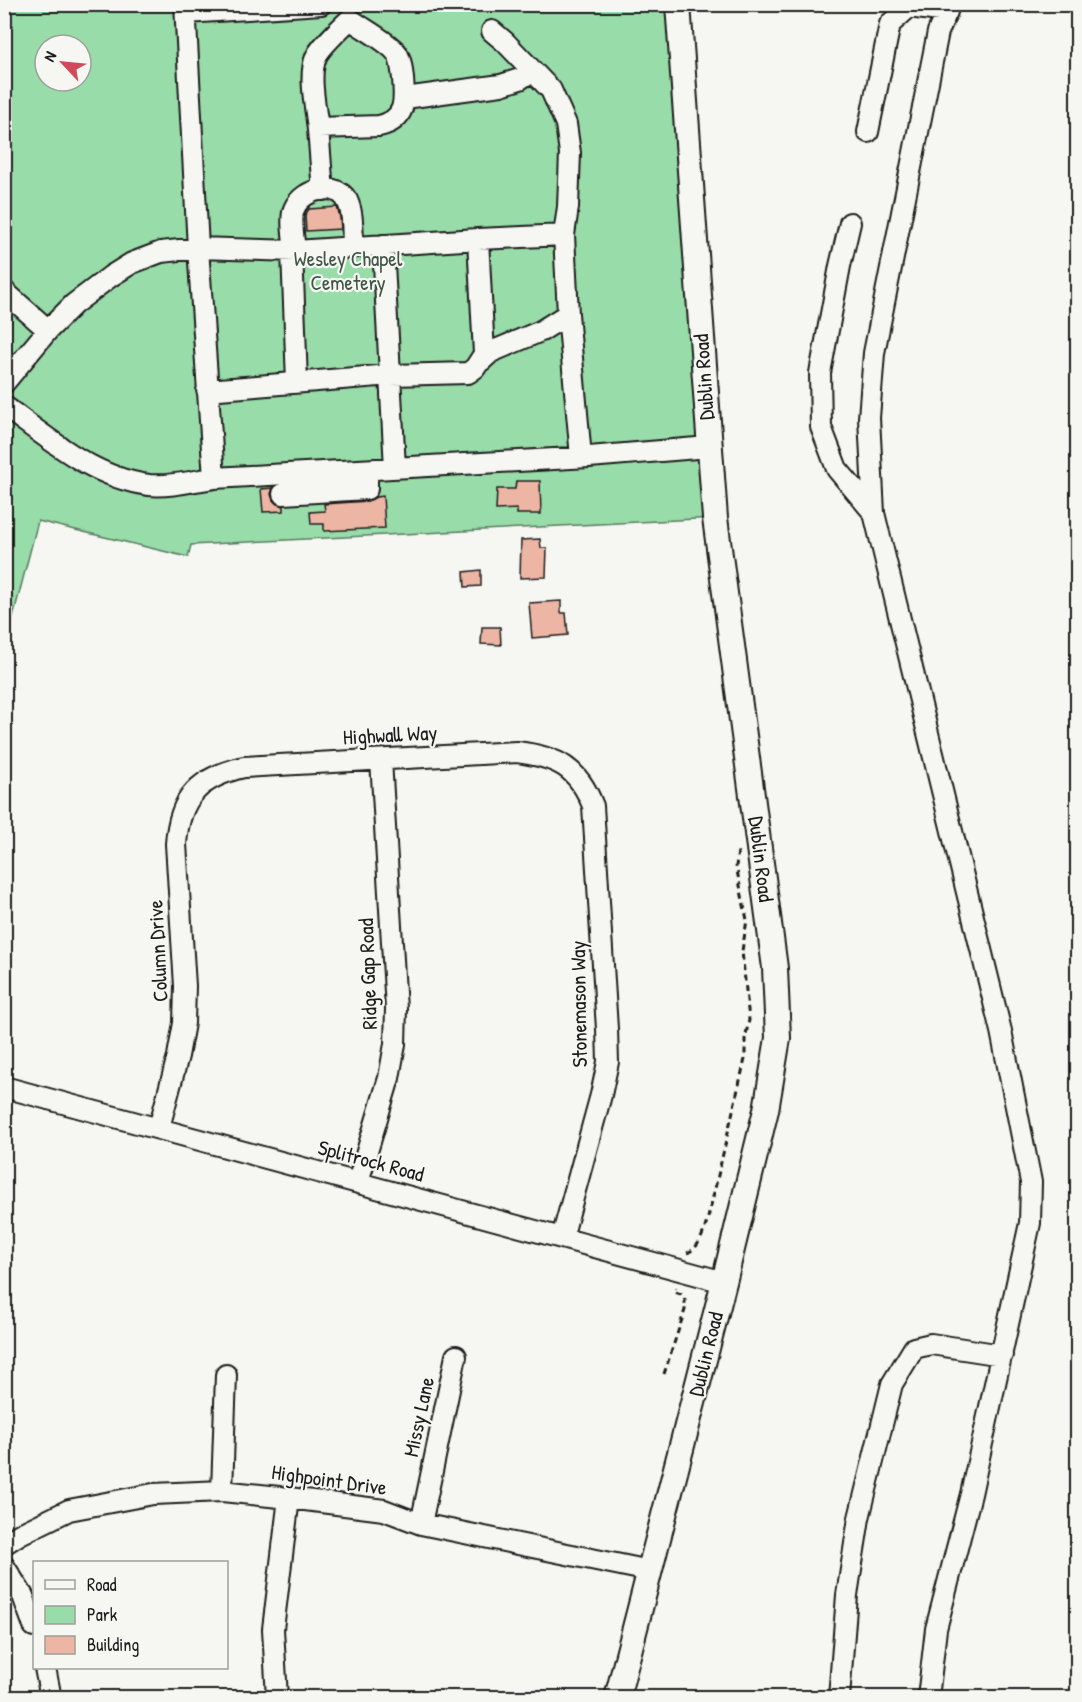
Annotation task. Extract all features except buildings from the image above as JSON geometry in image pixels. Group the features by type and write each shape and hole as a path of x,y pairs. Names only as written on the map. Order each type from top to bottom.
{"main road":[{"name":"Dublin Road","path":"617,1698 766,1110 778,1038 775,968 716,526 678,4"}],"street":[{"path":"214,478 198,248 186,9 321,4"},
{"path":"868,132 890,24 909,7 948,8 938,32 874,353 869,418 874,513 1001,1031 1031,1182 1030,1223 971,1494 936,1629 928,1698"},
{"path":"318,128 388,124 400,114 405,98 398,54 349,12 316,55 313,71 323,190"},
{"path":"492,31 551,90 566,124 570,153 568,207 564,235 580,457"},
{"path":"405,98 501,85 520,79 532,71"},
{"path":"297,382 293,226 294,209 303,197 311,191 333,189 342,193 349,204 352,220 352,247"},
{"path":"850,223 820,373 821,427 837,469 874,513"},
{"path":"4,383 48,330 81,299 132,263 161,252 198,248 294,251 478,238 564,235"},
{"path":"478,238 484,354 481,361"},
{"path":"383,245 395,468"},
{"path":"4,291 48,330"},
{"path":"207,390 391,375 468,373 491,352 541,331 568,314"},
{"path":"4,406 86,464 106,473 150,485 170,485 214,478 292,487 367,470 709,447"},
{"name":"Highwall Way","path":"209,779 225,771 244,767 517,752 546,756 559,762 570,771"},
{"name":"Ridge Gap Road","path":"358,1182 389,1078 395,1044 396,1009 381,760"},
{"name":"Stonemason Way","path":"562,1238 608,1062 593,806 588,793 570,771"},
{"name":"Column Drive","path":"159,1128 178,1056 184,1023 185,986 176,844 177,826 184,807 194,792 209,779"},
{"name":"Splitrock Road","path":"4,1086 724,1282"},
{"path":"839,1698 847,1595 859,1518 892,1384 914,1348 931,1344 1002,1355"},
{"name":"Missy Lane","path":"421,1524 456,1356"},
{"path":"222,1491 226,1375"},
{"name":"Highpoint Drive","path":"4,1544 69,1510 153,1494 222,1491 384,1510 421,1524 650,1571"},
{"path":"277,1698 273,1629 289,1498"},
{"path":"4,1566 23,1596 33,1623"},
{"path":"45,1669 51,1698"}],"path":[{"path":"684,1259 686,1253 690,1253 695,1248 709,1214 745,1059 749,1020 742,951 747,920 736,866 741,843"},
{"path":"664,1374 685,1310 685,1300 681,1294 675,1292 677,1285"}],"green space":[{"name":"Wesley Chapel Cemetery","path":"7,5 678,5 715,518 191,545 188,557 38,521 5,648 4,154 11,103"}]}
